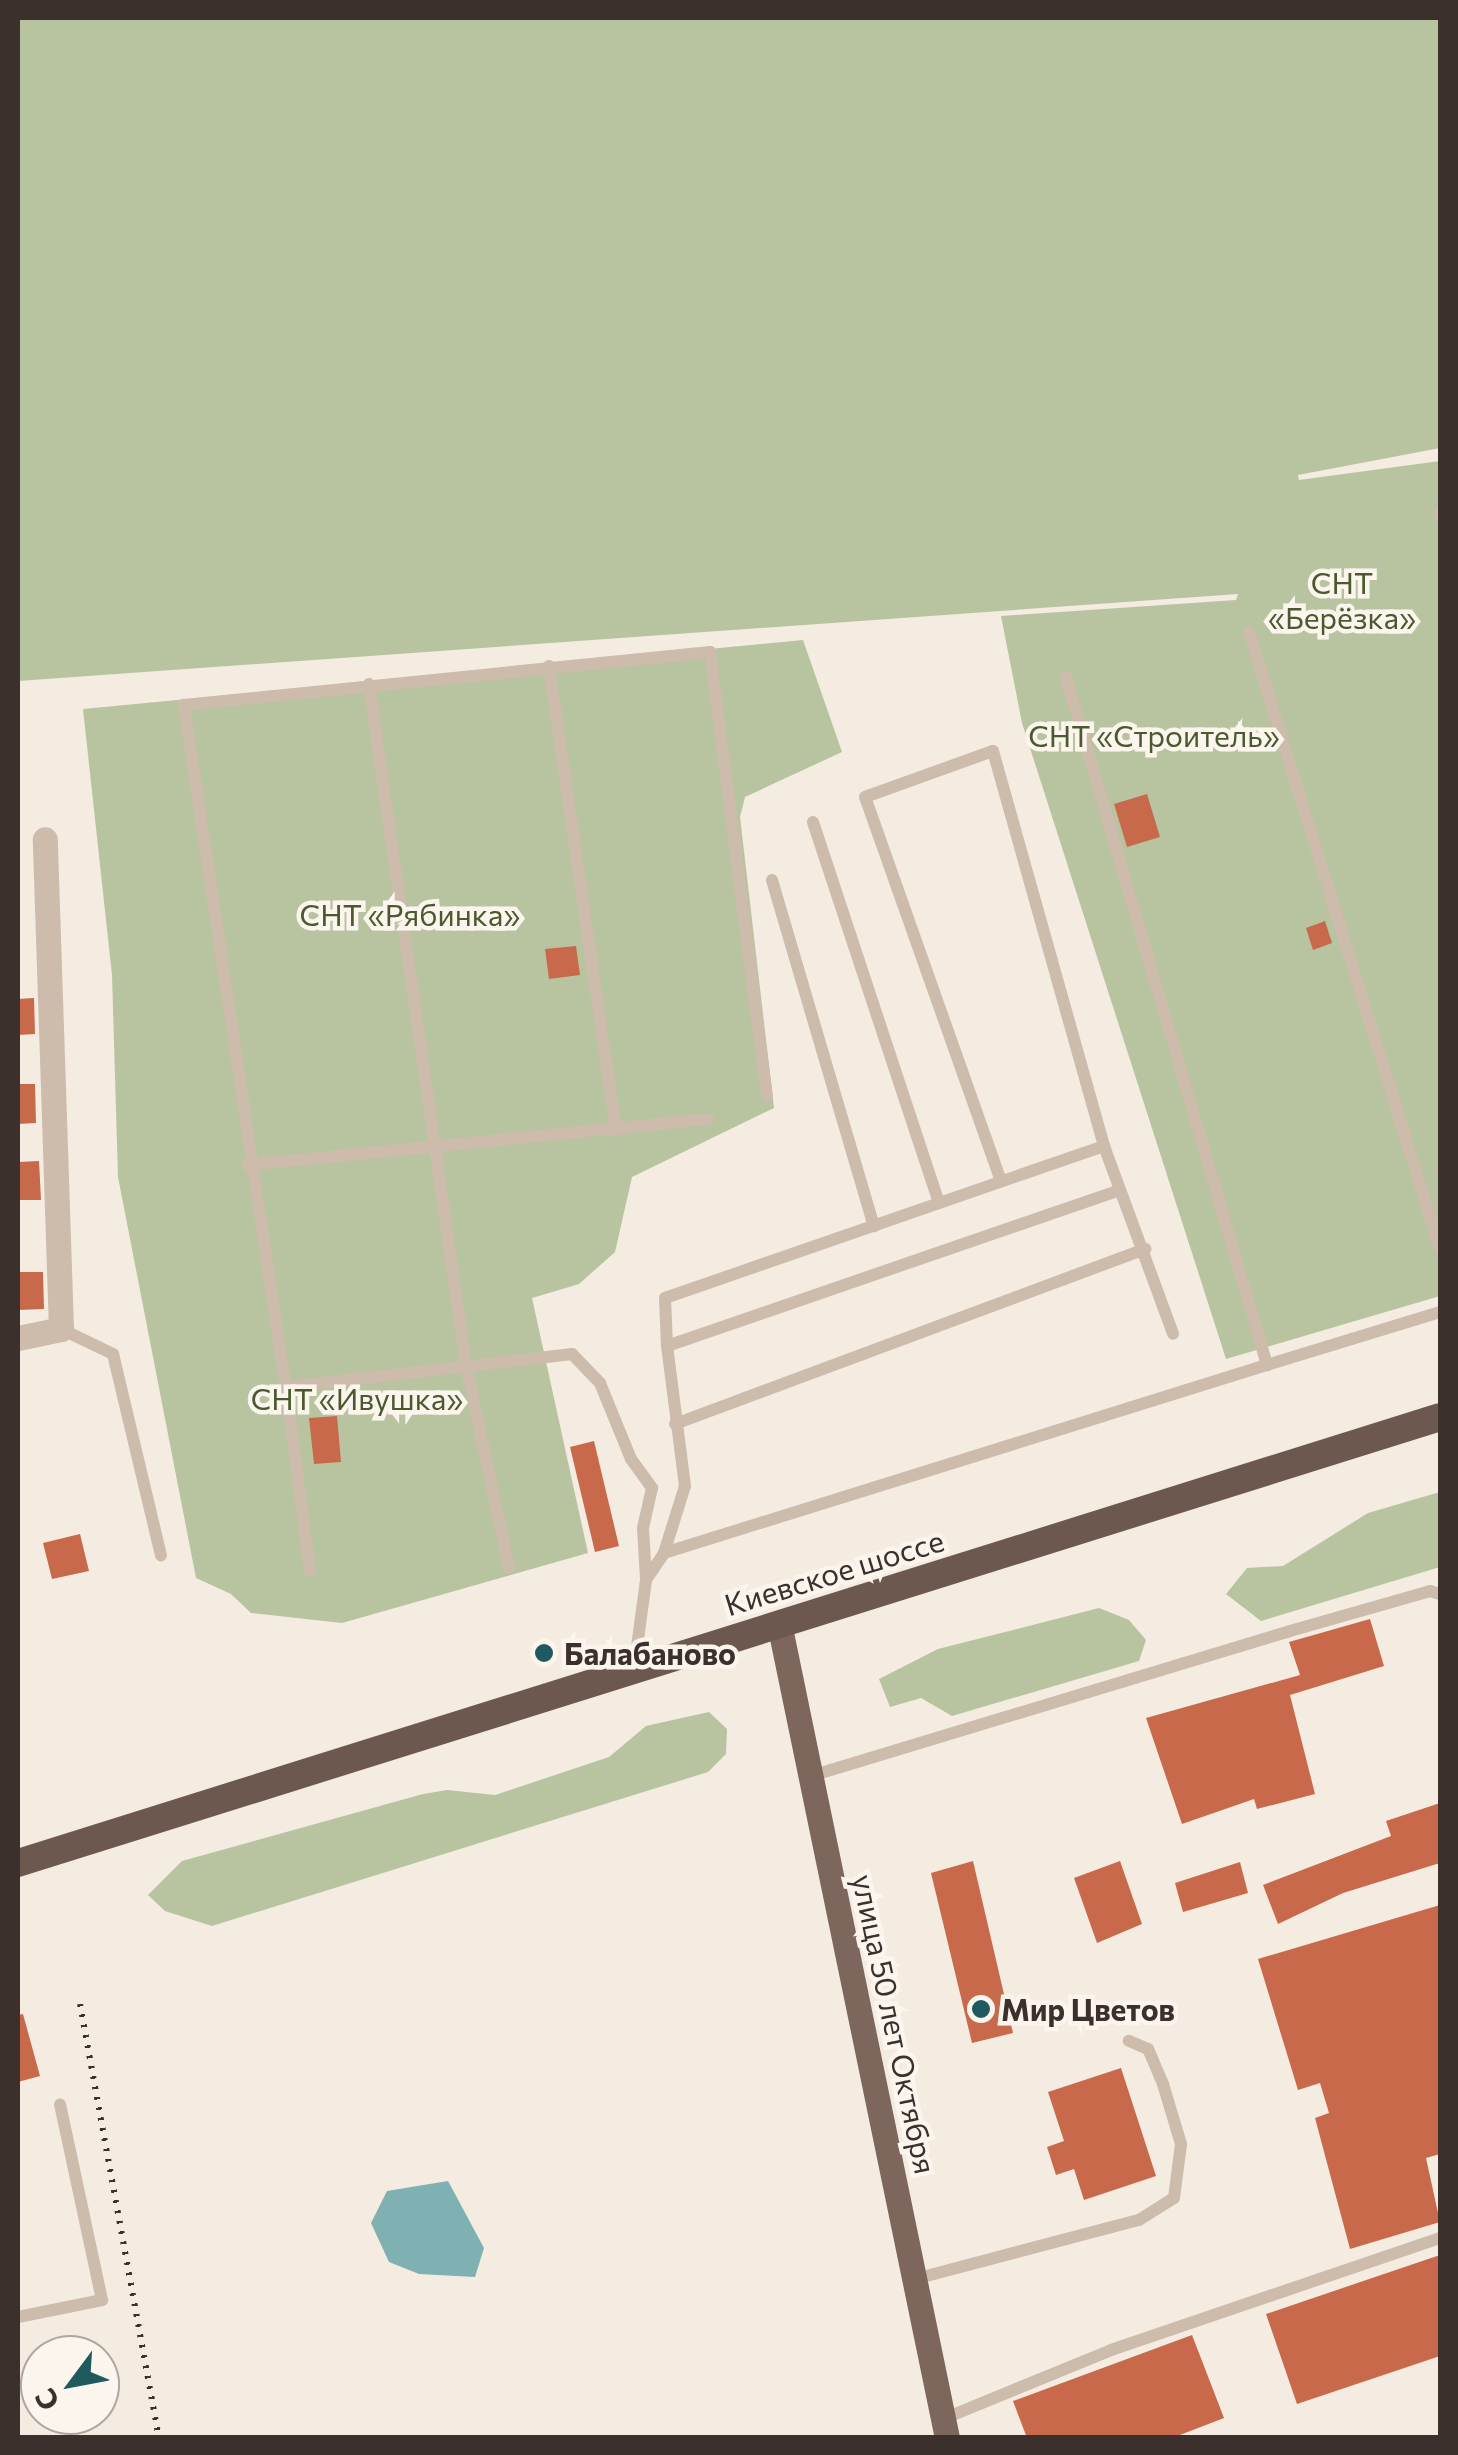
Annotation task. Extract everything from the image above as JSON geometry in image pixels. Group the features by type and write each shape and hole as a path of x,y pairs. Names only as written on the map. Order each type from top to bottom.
{"highway":[{"name":"Киевское шоссе","path":"18,1863 1440,1416"}],"main road":[{"name":"улица 50 лет Октября","path":"779,1623 945,2428"}],"street":[{"path":"18,1338 61,1329 45,840"}],"lane":[{"path":"1249,632 1440,1249"},
{"path":"310,1570 288,1396 248,1165 184,705 710,652 767,1096"},
{"path":"550,666 616,1130"},
{"path":"1066,676 1268,1365"},
{"path":"369,684 466,1365 508,1567"},
{"path":"1001,1182 866,797 993,752 1104,1146 1145,1249 1173,1334"},
{"path":"813,822 939,1203"},
{"path":"772,880 874,1226"},
{"path":"248,1165 709,1119"},
{"path":"646,1580 664,1553 685,1486 667,1346 665,1298 1104,1146"},
{"path":"667,1346 1120,1190"},
{"path":"676,1424 1145,1249"},
{"path":"664,1553 1440,1312"},
{"path":"61,1329 113,1354 161,1554"},
{"path":"288,1396 296,1386 572,1354 600,1383 631,1459 652,1488 644,1528 646,1580 634,1669"},
{"path":"811,1776 1290,1631 1430,1591 1440,1594"},
{"path":"914,2279 1139,2220 1174,2198 1180,2144 1164,2084 1148,2049 1129,2041"},
{"path":"18,2317 102,2300 60,2104"},
{"path":"945,2428 1110,2350 1440,2238"}],"green space":[{"path":"18,18 1440,18 1440,448 1298,475 1299,480 1440,461 1440,1296 1226,1359 1022,723 1001,616 1236,600 1238,594 18,681"},
{"name":"СНТ «Рябинка»","path":"803,640 842,752 745,797 740,817 774,1108 632,1177 615,1252 579,1284 532,1298 588,1553 342,1623 251,1613 231,1594 196,1578 118,1177 112,975 83,709"},
{"path":"1440,1492 1440,1567 1261,1621 1226,1594 1247,1568 1283,1566 1368,1513"},
{"path":"1099,1608 1129,1620 1146,1640 1139,1661 952,1716 921,1698 890,1707 879,1679 938,1649"},
{"path":"709,1712 727,1729 726,1754 708,1772 212,1926 165,1911 148,1895 182,1861 423,1794 447,1790 495,1795 609,1757 646,1726"}],"water":[{"path":"448,2181 484,2248 475,2277 419,2274 389,2262 371,2223 387,2191"}],"building":[{"path":"1147,794 1160,837 1127,847 1114,804"},
{"path":"1325,921 1332,943 1313,950 1306,928"},
{"path":"576,946 580,975 549,979 545,949"},
{"path":"34,998 35,1034 18,1035 18,999"},
{"path":"18,1084 35,1084 36,1123 18,1124"},
{"path":"39,1161 41,1200 18,1200 18,1162"},
{"path":"18,1272 43,1272 44,1309 18,1310"},
{"path":"337,1416 341,1462 314,1464 309,1418"},
{"path":"594,1441 619,1546 595,1552 570,1447"},
{"path":"80,1534 89,1571 52,1579 43,1543"},
{"path":"1370,1619 1384,1666 1290,1695 1315,1794 1257,1809 1254,1799 1182,1824 1146,1718 1300,1675 1289,1642"},
{"path":"1440,1803 1440,1863 1343,1893 1278,1924 1263,1885 1391,1836 1386,1821"},
{"path":"973,1861 1013,2033 972,2043 931,1873"},
{"path":"1120,1861 1142,1924 1097,1943 1074,1878"},
{"path":"1240,1862 1248,1893 1183,1912 1175,1883"},
{"path":"1440,1905 1440,2154 1426,2158 1440,2222 1350,2249 1315,2118 1329,2113 1320,2083 1298,2090 1258,1959"},
{"path":"23,2014 40,2076 18,2082 18,2015"},
{"path":"1121,2068 1156,2176 1084,2200 1074,2169 1056,2175 1047,2147 1064,2141 1048,2092"},
{"path":"1440,2255 1440,2356 1297,2404 1266,2314"},
{"path":"1192,2335 1224,2418 1172,2438 1027,2438 1013,2401"}],"railway":[{"path":"80,2004 159,2438"}],"place":[{"name":"Балабаново","path":"544,1653"},
{"name":"Мир Цветов","path":"981,2009"}],"park label":[{"name":"СНТ «Берёзка»","path":"1342,599"},
{"name":"СНТ «Строитель»","path":"1154,735"},
{"name":"СНТ «Ивушка»","path":"357,1398"}]}
